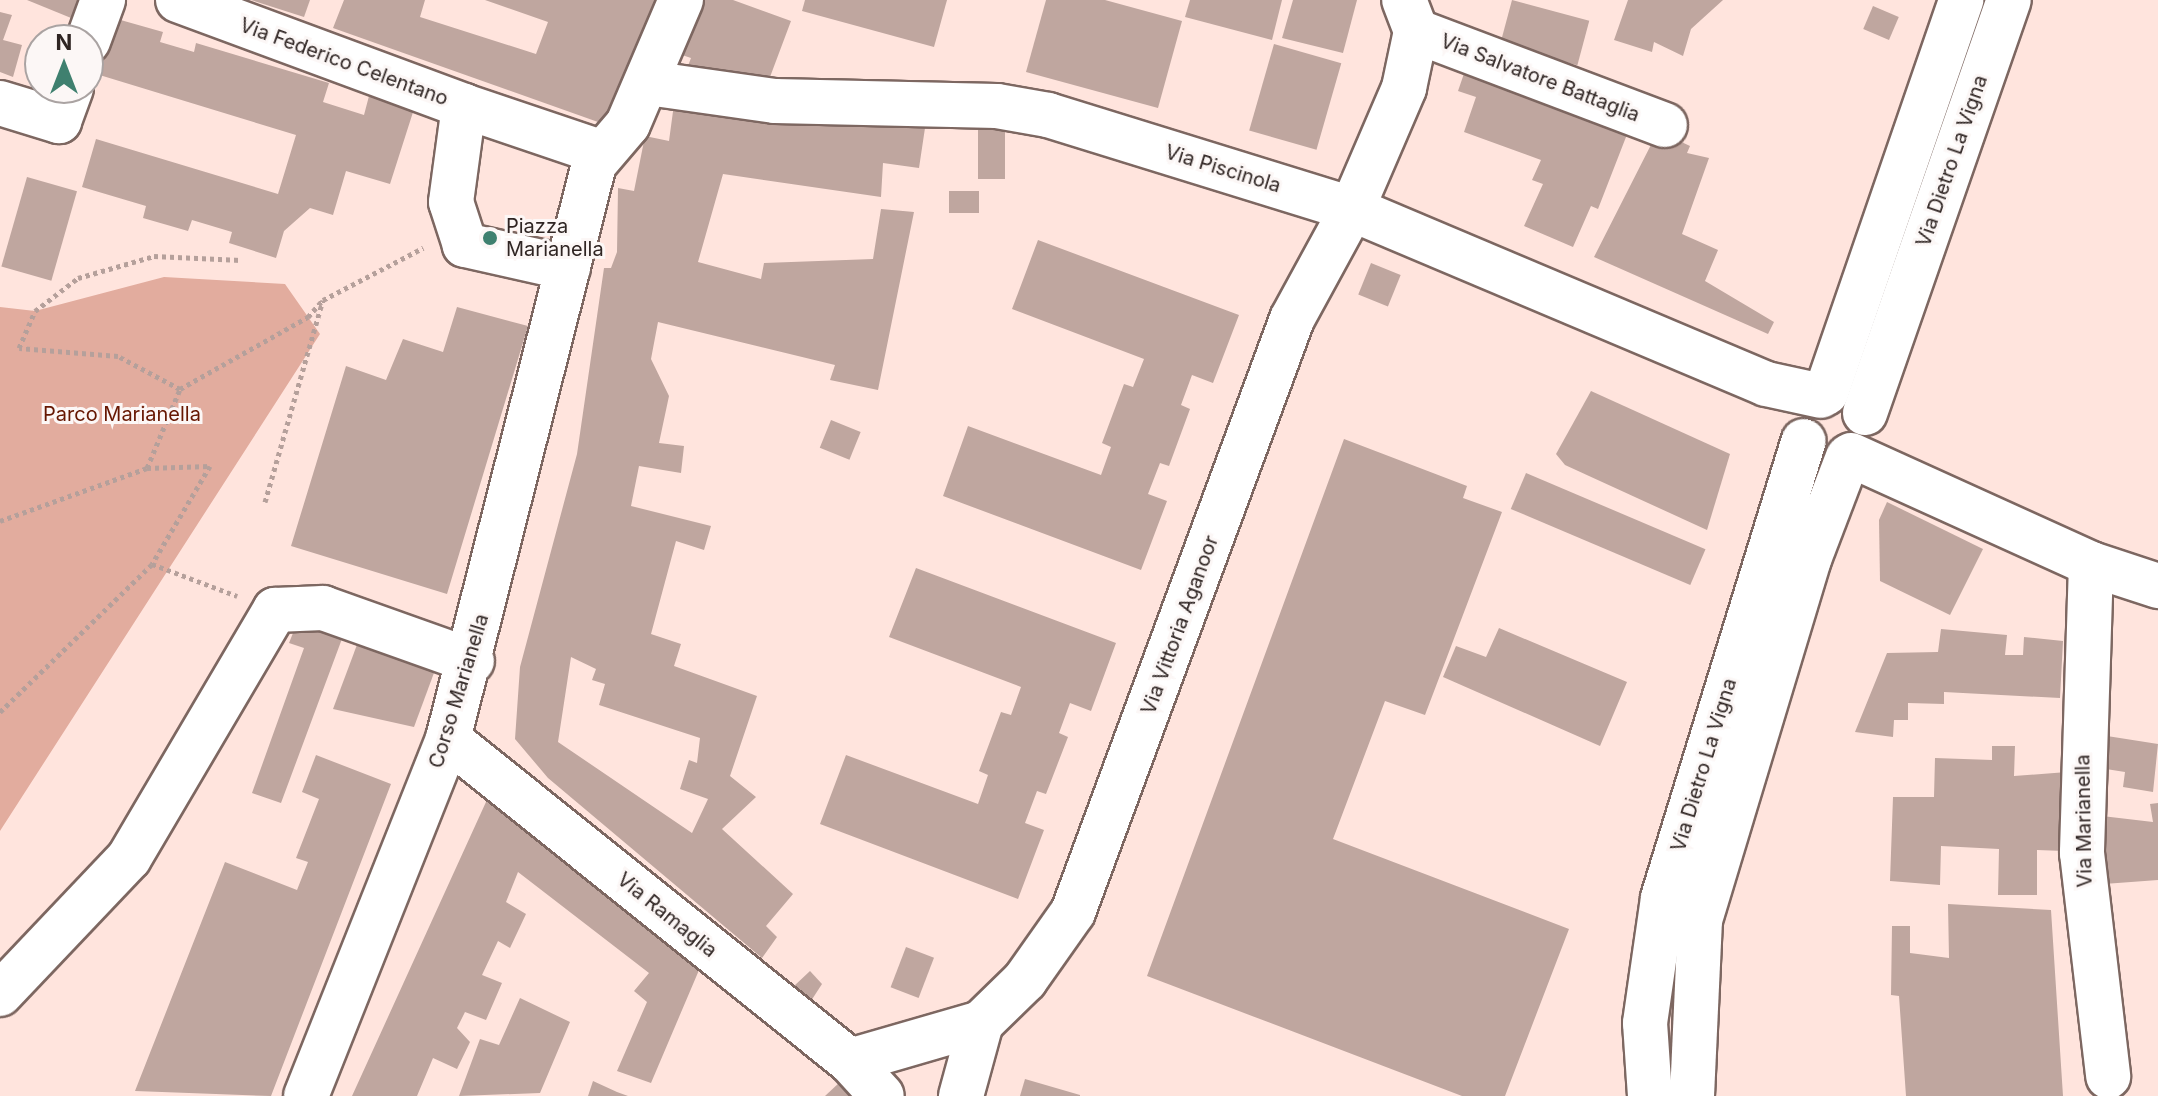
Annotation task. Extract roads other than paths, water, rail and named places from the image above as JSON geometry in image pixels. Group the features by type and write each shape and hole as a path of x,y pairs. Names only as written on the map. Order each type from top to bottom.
{"street":[{"path":"94,24 103,0"},
{"name":"Via Federico Celentano","path":"178,0 464,106"},
{"path":"607,147 464,106 451,202 465,245 568,268 607,147 648,83 681,0"},
{"name":"Via Dietro La Vigna","path":"1650,1096 1645,1023 1663,898 1813,415 1961,0"},
{"name":"Via Dietro La Vigna","path":"1692,1096 1700,920 1809,559 1863,446 2009,0"},
{"name":"Via Salvatore Battaglia","path":"1352,209 1404,88 1410,16 1665,125"},
{"name":"Via Piscinola","path":"648,83 775,101 1010,109 1352,209 1766,384 1813,415"},
{"path":"0,103 59,121 65,104"},
{"name":"Via Vittoria Aganoor","path":"850,1061 981,1023 1025,980 1073,912 1292,319 1352,209"},
{"name":"Corso Marianella","path":"306,1096 448,739 472,661 568,268"},
{"path":"1863,446 1846,395 1813,415 1823,458 1863,446 2091,564 2158,586"},
{"name":"Via Marianella","path":"2091,564 2082,853 2108,1076"},
{"path":"2,985 129,858 275,610 323,608 472,661"},
{"name":"Via Ramaglia","path":"448,739 850,1061 882,1096"},
{"path":"961,1096 981,1023"}],"place":[{"name":"Piazza Marianella","path":"490,238"}],"park label":[{"name":"Parco Marianella","path":"122,414"}]}
